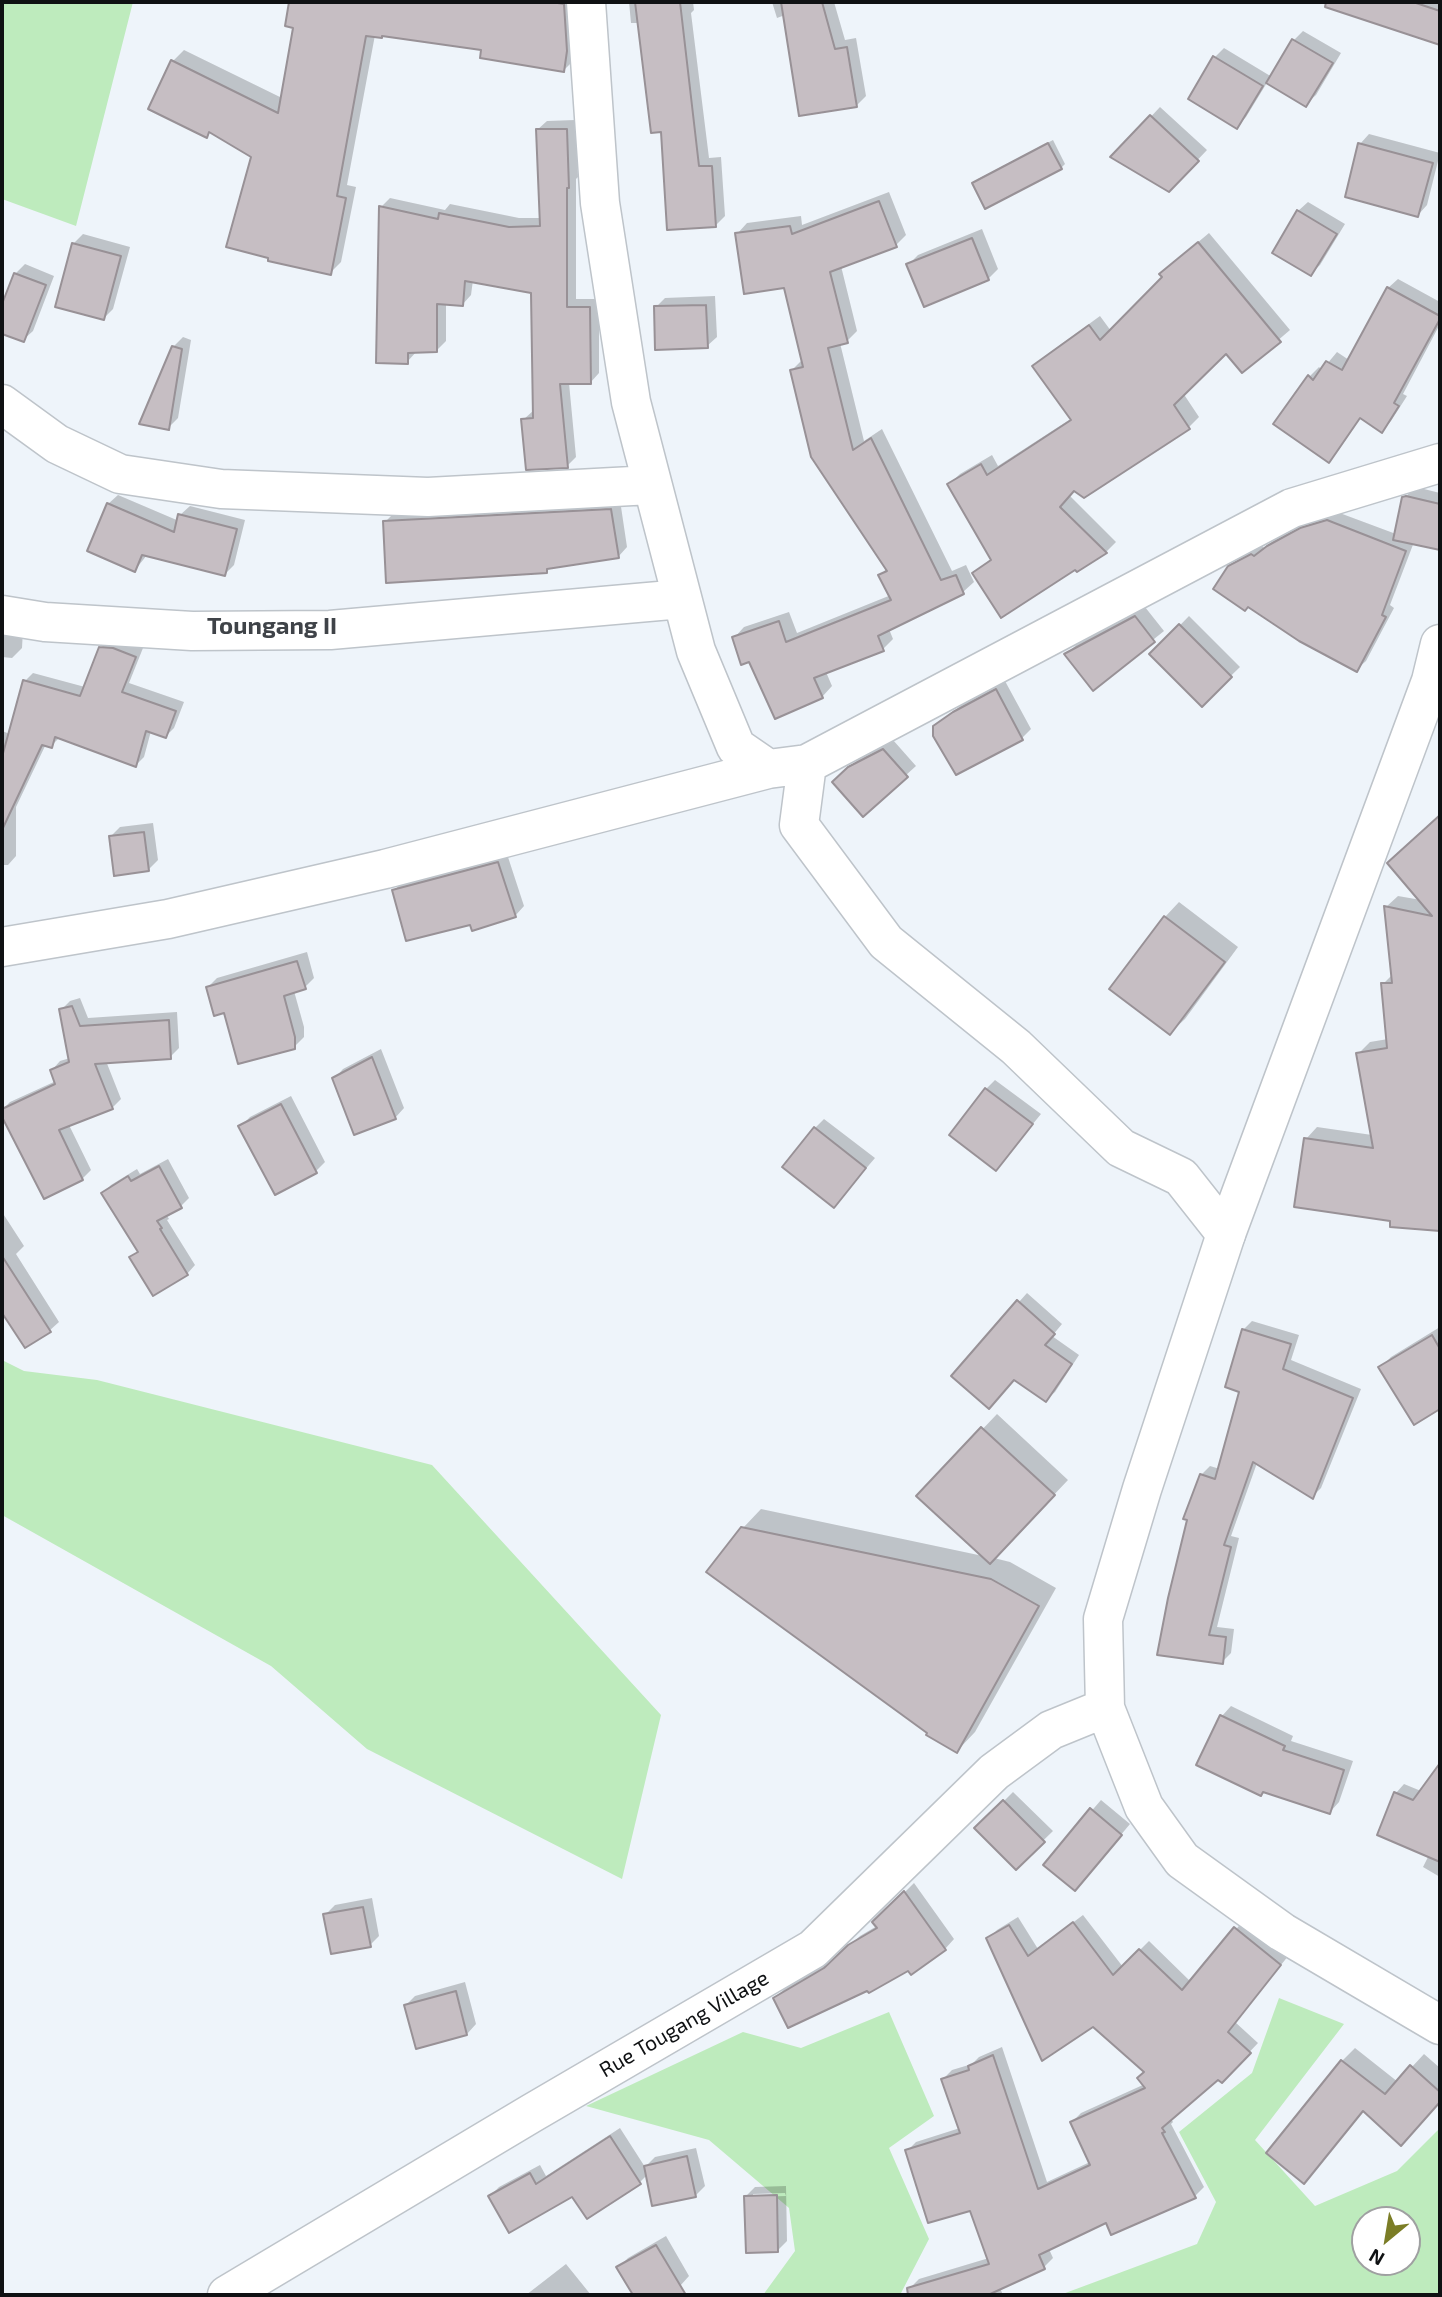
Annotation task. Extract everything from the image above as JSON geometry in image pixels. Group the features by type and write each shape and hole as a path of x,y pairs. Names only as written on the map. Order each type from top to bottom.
{"street":[{"path":"586,2 600,203 631,402 696,651 736,747 768,769"},
{"path":"2,404 57,444 120,474 221,489 428,497 651,485"},
{"path":"2,947 168,919 317,885 768,769 807,764 1292,508 1440,463"},
{"path":"2,615 45,622 192,631 330,630 682,599"},
{"path":"1440,644 1432,681 1226,1234 1142,1489 1103,1619 1105,1708 1144,1807 1182,1860 1282,1932 1440,2025"},
{"path":"807,764 799,825 886,942 1016,1047 1121,1149 1181,1177 1226,1234"},
{"name":"Rue Tougang Village","path":"227,2295 813,1949 994,1772 1051,1730 1105,1708"}],"green space":[{"path":"2,2 133,2 76,226 2,199"},
{"path":"2,1360 24,1371 97,1380 432,1465 661,1715 622,1879 367,1749 271,1666 2,1515"},
{"path":"1279,1998 1344,2024 1255,2140 1315,2206 1397,2171 1440,2128 1440,2295 1060,2295 1197,2244 1216,2202 1179,2132 1252,2073"},
{"path":"889,2012 934,2116 889,2148 929,2239 900,2295 763,2295 795,2251 789,2208 709,2140 586,2106 743,2032 801,2048"}],"building":[{"path":"289,2 564,4 567,51 564,72 480,58 481,50 366,36 337,196 346,198 331,275 268,261 268,258 226,247 251,157 209,132 207,138 148,109 171,60 278,113 293,28 285,26"},
{"path":"635,2 680,2 699,166 712,166 716,227 667,230 661,132 651,133"},
{"path":"781,2 822,2 835,49 847,47 857,107 799,116"},
{"path":"1326,2 1413,2 1440,11 1440,45 1325,7"},
{"path":"1292,39 1333,63 1306,107 1266,83"},
{"path":"1213,56 1263,86 1237,129 1188,99"},
{"path":"1150,115 1199,161 1169,192 1110,157"},
{"path":"536,129 567,129 567,307 590,307 591,384 560,384 568,468 526,470 521,419 533,418 531,293 465,281 463,306 437,304 437,352 408,353 408,364 376,363 379,206 438,219 439,213 509,227 540,226"},
{"path":"1048,143 1062,169 985,209 972,183"},
{"path":"1358,143 1433,163 1418,217 1345,197"},
{"path":"879,201 897,247 830,272 848,343 828,348 853,450 871,438 941,580 956,575 964,594 878,636 884,651 814,678 823,698 775,719 749,662 741,665 732,637 779,621 786,642 891,600 878,575 887,571 811,457 790,370 803,367 784,288 744,294 735,233 790,226 792,234"},
{"path":"1297,210 1337,234 1311,276 1272,253"},
{"path":"972,238 989,280 924,307 906,264"},
{"path":"1198,242 1281,342 1242,373 1226,354 1174,405 1190,429 1084,498 1074,491 1060,507 1107,553 1077,572 1075,570 1001,618 972,573 991,560 947,484 981,464 987,475 1071,420 1032,366 1089,325 1100,340 1162,277 1159,274"},
{"path":"72,243 121,256 104,320 55,307"},
{"path":"14,273 46,285 24,342 2,334 2,304"},
{"path":"1387,287 1440,316 1440,319 1394,403 1399,406 1382,433 1360,418 1329,463 1273,424 1308,375 1313,380 1326,361 1342,370"},
{"path":"706,305 708,348 655,350 654,306"},
{"path":"172,346 182,349 169,430 139,424"},
{"path":"1402,497 1440,504 1440,550 1393,540"},
{"path":"107,503 174,532 178,514 237,529 225,576 142,555 135,572 87,551"},
{"path":"611,509 619,558 547,569 547,573 386,583 383,521"},
{"path":"1327,520 1406,551 1382,615 1386,617 1357,672 1299,641 1248,607 1245,611 1213,589 1228,566 1251,554 1254,556 1300,528"},
{"path":"1135,616 1155,642 1093,691 1064,654"},
{"path":"1179,624 1232,677 1202,707 1149,654"},
{"path":"99,647 113,648 136,657 122,692 176,711 166,738 146,731 136,767 55,737 52,748 42,745 2,830 2,757 23,680 80,696"},
{"path":"996,689 1023,740 956,775 933,736 933,726"},
{"path":"883,749 908,777 863,817 832,782 848,767"},
{"path":"1440,815 1440,1231 1390,1227 1390,1221 1294,1207 1304,1138 1373,1148 1356,1053 1387,1048 1381,983 1392,983 1384,906 1432,916 1387,863"},
{"path":"144,832 149,871 114,876 109,836"},
{"path":"498,862 516,917 472,931 470,925 406,941 392,890"},
{"path":"1164,916 1225,962 1170,1035 1109,989"},
{"path":"297,961 306,989 284,996 295,1037 295,1049 238,1064 224,1013 214,1016 206,987"},
{"path":"72,1006 80,1026 169,1020 171,1059 95,1064 113,1109 59,1130 83,1180 44,1199 2,1117 2,1109 55,1084 50,1070 69,1062 59,1009"},
{"path":"372,1057 396,1119 354,1135 332,1078"},
{"path":"985,1088 1033,1124 996,1171 949,1135"},
{"path":"281,1104 317,1173 275,1195 238,1126"},
{"path":"814,1127 866,1168 834,1208 782,1167"},
{"path":"159,1166 182,1208 157,1221 188,1275 153,1296 129,1257 138,1252 101,1193 128,1176 131,1181"},
{"path":"2,1256 51,1332 25,1348 2,1313"},
{"path":"1017,1300 1055,1334 1045,1345 1072,1364 1046,1402 1014,1380 989,1409 951,1376"},
{"path":"1242,1329 1291,1344 1283,1369 1353,1398 1313,1499 1253,1462 1224,1545 1231,1547 1209,1635 1226,1637 1223,1664 1157,1655 1187,1520 1183,1519 1200,1474 1215,1479 1239,1392 1225,1387"},
{"path":"1432,1335 1440,1349 1440,1409 1414,1425 1378,1367"},
{"path":"981,1427 1055,1495 990,1564 916,1496"},
{"path":"741,1527 991,1579 1039,1606 957,1753 926,1735 927,1733 706,1572"},
{"path":"1220,1715 1285,1746 1283,1750 1344,1770 1330,1814 1263,1792 1261,1796 1196,1765"},
{"path":"1440,1763 1440,1862 1377,1835 1394,1792 1413,1800"},
{"path":"1003,1800 1045,1842 1016,1870 974,1828"},
{"path":"1090,1808 1122,1835 1075,1891 1043,1865"},
{"path":"904,1891 946,1950 911,1975 908,1971 869,1993 867,1991 788,2028 773,1998 824,1968 848,1945 877,1928 872,1922"},
{"path":"363,1907 371,1947 331,1954 323,1914"},
{"path":"1073,1922 1113,1975 1139,1949 1182,1990 1234,1927 1281,1965 1228,2032 1251,2053 1222,2083 1218,2080 1162,2128 1165,2132 1162,2133 1196,2198 1111,2235 1106,2223 1039,2255 1045,2269 988,2295 908,2295 907,2288 989,2264 970,2211 928,2223 905,2150 960,2133 941,2079 969,2070 968,2066 993,2055 1038,2189 1090,2165 1070,2122 1145,2088 1137,2078 1144,2072 1093,2027 1042,2061 986,1938 1009,1925 1028,1956"},
{"path":"456,1991 467,2035 416,2049 404,2005"},
{"path":"1341,2060 1385,2094 1410,2065 1440,2092 1440,2102 1401,2146 1363,2111 1304,2184 1266,2153"},
{"path":"610,2136 641,2184 587,2219 572,2197 509,2233 488,2196 530,2173 536,2184"},
{"path":"687,2156 696,2197 652,2206 644,2166"},
{"path":"777,2195 778,2252 746,2253 744,2196"},
{"path":"656,2245 686,2295 633,2295 616,2267"}],"district":[{"name":"Toungang II","path":"272,626"}]}
